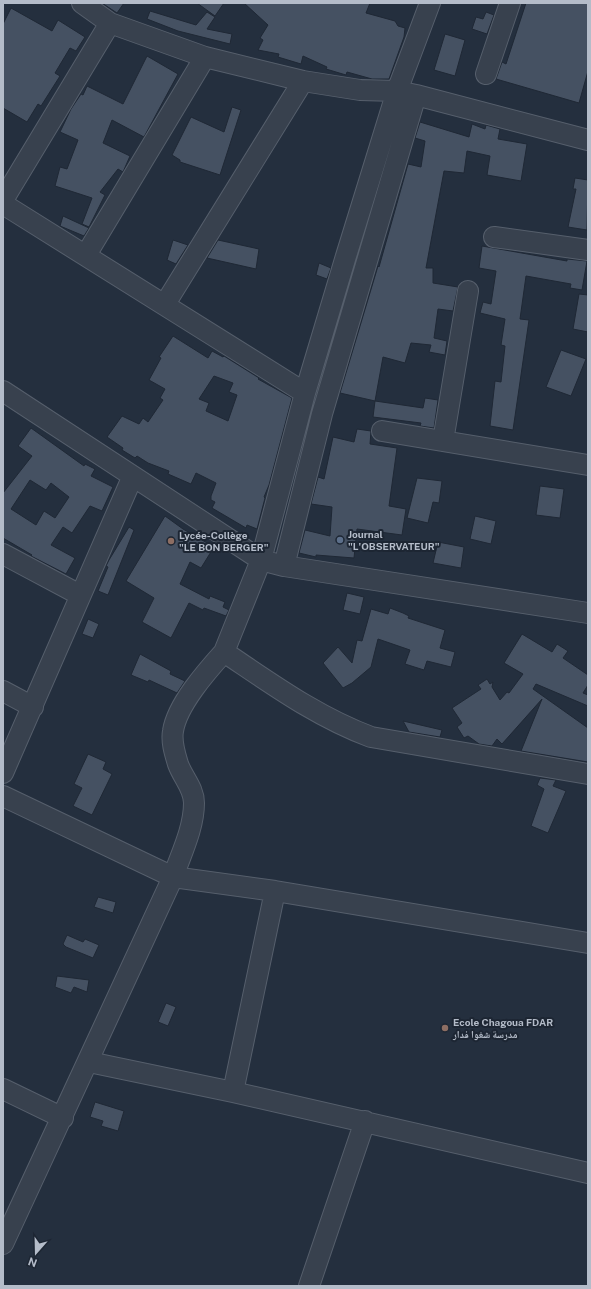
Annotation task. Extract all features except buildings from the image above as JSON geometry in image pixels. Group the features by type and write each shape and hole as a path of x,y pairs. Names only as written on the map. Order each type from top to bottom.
{"street":[{"path":"82,3 110,23 205,57 303,81 360,90 407,93 588,140"},
{"path":"284,566 322,414 367,262 430,3"},
{"path":"486,74 510,3"},
{"path":"3,200 110,23"},
{"path":"86,256 205,57"},
{"path":"165,304 303,81"},
{"path":"3,1244 89,1062 173,877 190,826 194,802 191,788 181,773 177,759 173,732 176,717 213,664 224,652 261,560 305,393 346,256 407,93"},
{"path":"3,204 305,393"},
{"path":"494,237 588,250"},
{"path":"346,256 367,262"},
{"path":"443,441 468,290"},
{"path":"3,391 132,478 261,560 284,566 588,613"},
{"path":"382,431 588,464"},
{"path":"3,773 33,708 80,595 132,478"},
{"path":"3,554 80,595"},
{"path":"224,652 316,713 342,727 371,737 588,774"},
{"path":"3,691 33,708"},
{"path":"3,796 173,877 275,891 588,943"},
{"path":"233,1092 275,891"},
{"path":"89,1062 365,1121 588,1173"},
{"path":"3,1089 63,1118"},
{"path":"309,1286 365,1121"}],"place":[{"name":"Journal \"L'OBSERVATEUR\"","path":"340,540"},
{"name":"Lycée-Collège \"LE BON BERGER\"","path":"171,541"},
{"name":"Ecole Chagoua FDAR مدرسة شغوا فدار","path":"445,1028"}]}
